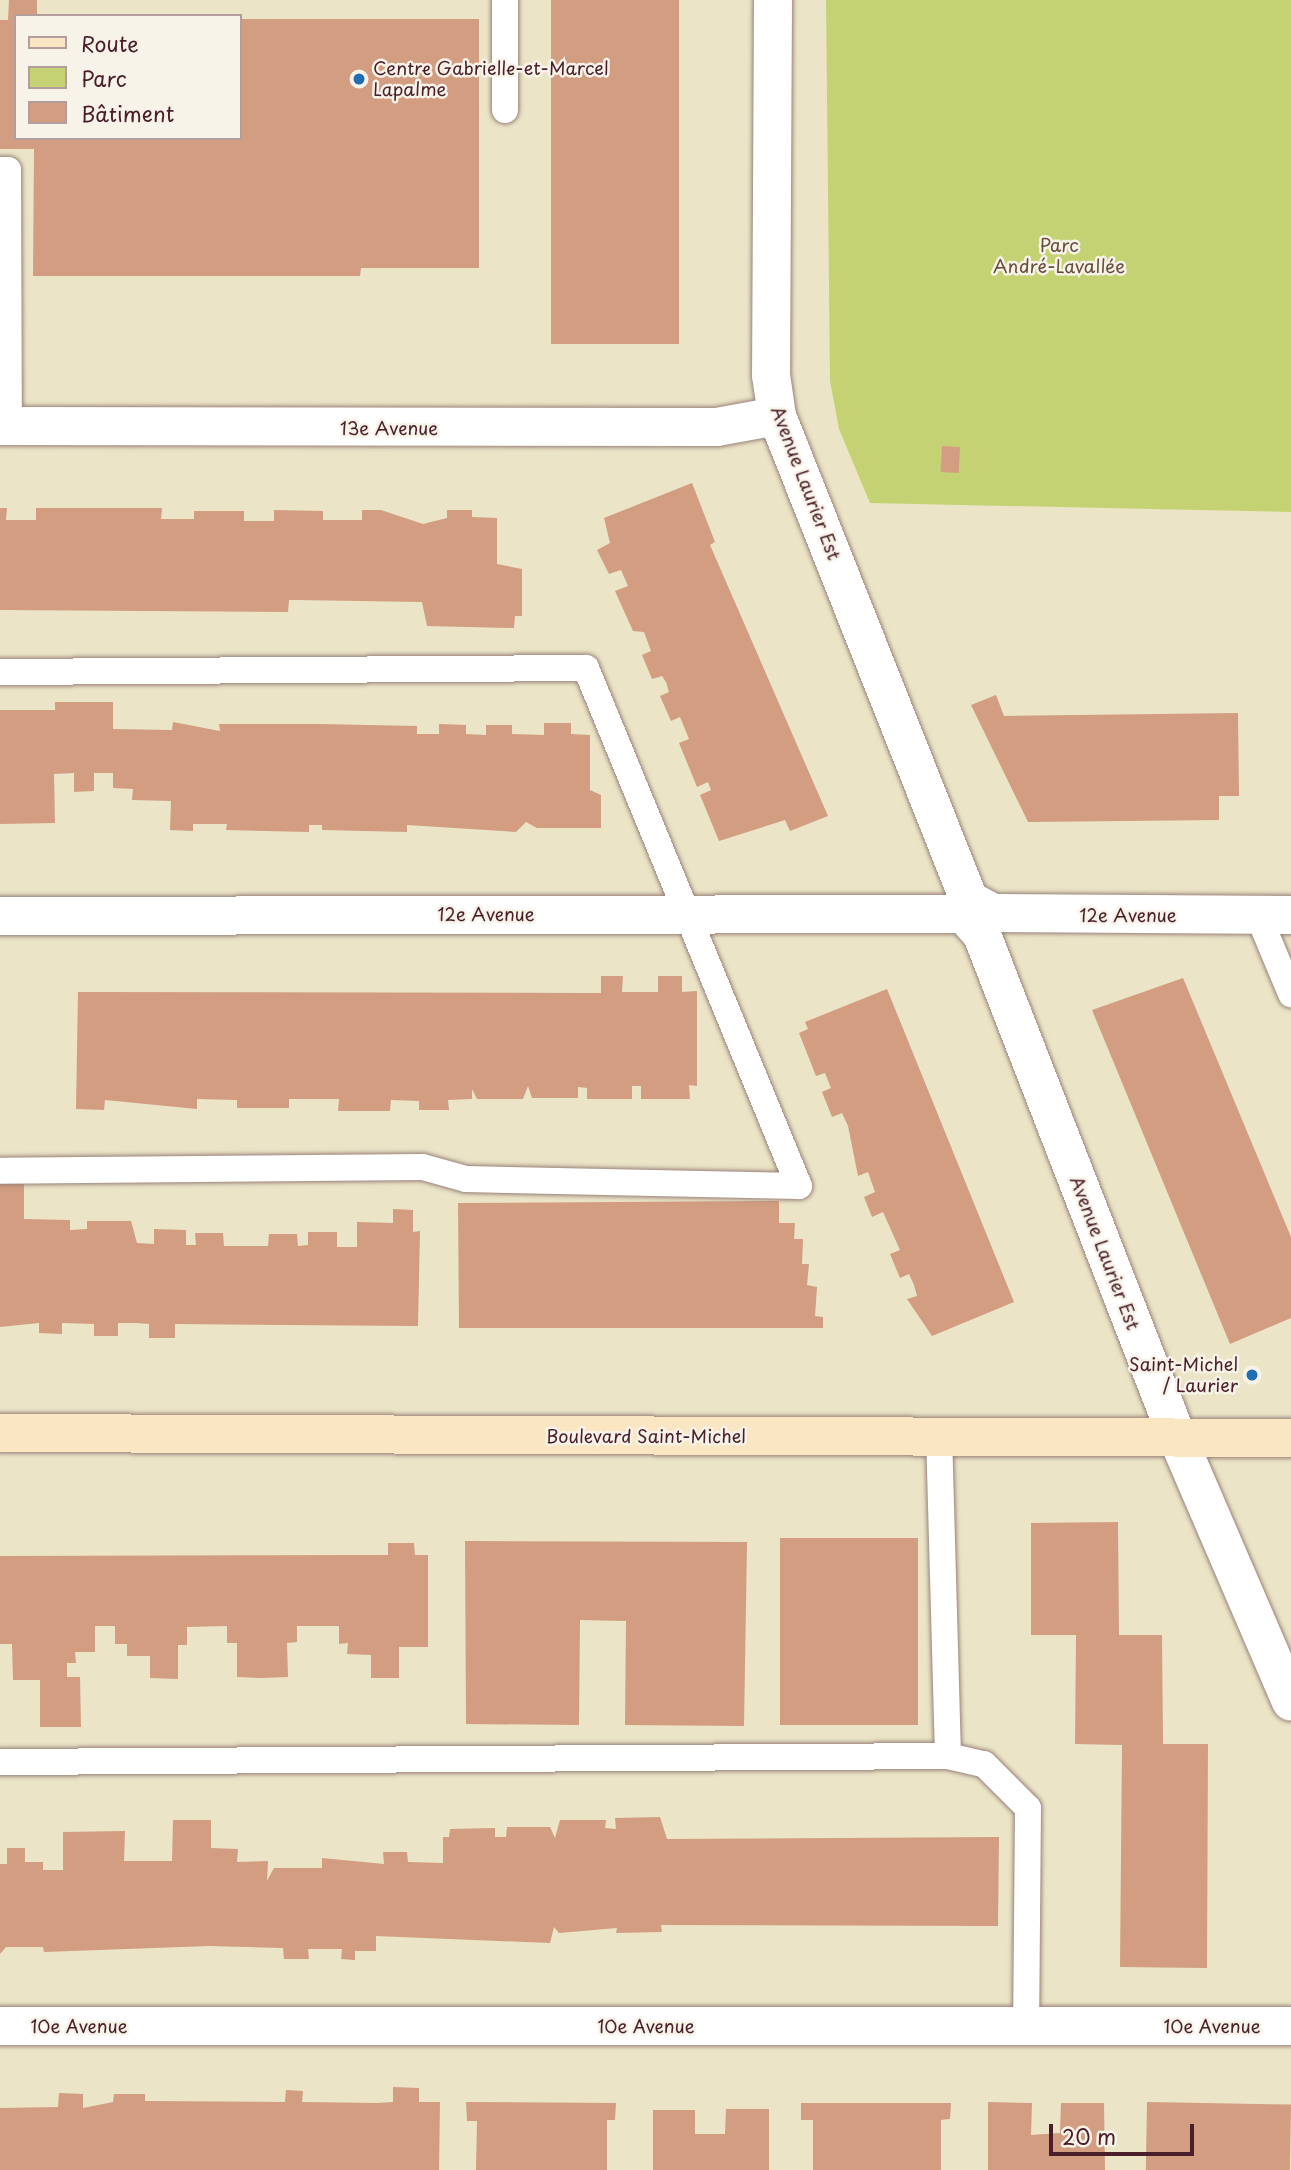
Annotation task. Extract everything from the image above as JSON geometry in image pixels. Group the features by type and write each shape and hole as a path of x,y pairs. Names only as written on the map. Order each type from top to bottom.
{"main road":[{"name":"Boulevard Saint-Michel","path":"0,1433 1291,1438"}],"street":[{"name":"Avenue Laurier Est","path":"773,0 771,376 777,416 1177,1437 1291,1702"},
{"name":"13e Avenue","path":"5,426 717,427 777,416"},
{"name":"12e Avenue","path":"0,916 957,913 970,909 993,913 1275,915"},
{"name":"10e Avenue","path":"0,2026 1291,2026"}],"lane":[{"path":"505,0 505,110"},
{"path":"0,170 8,170 5,426"},
{"path":"0,672 586,668 799,1185 466,1179 424,1167 0,1171"},
{"path":"1275,915 1291,994"},
{"path":"939,1437 948,1756"},
{"path":"0,1762 948,1756 984,1764 1028,1808 1026,2025"}],"green space":[{"name":"Parc André-Lavallée","path":"826,0 1291,0 1291,512 870,503 839,429 830,381"}],"building":[{"name":"Centre Gabrielle-et-Marcel Lapalme","path":"9,0 37,0 37,14 14,14 14,140 242,140 242,19 479,19 479,268 361,268 360,276 33,276 34,149 0,149 0,20 8,20"},
{"path":"551,0 679,0 679,344 551,344"},
{"path":"942,446 960,447 959,473 941,472"},
{"path":"692,483 715,542 710,545 828,816 790,831 785,820 719,841 700,795 711,790 708,782 697,787 679,743 689,739 680,717 671,721 660,696 669,692 666,682 662,676 652,679 642,655 651,651 644,632 633,631 615,591 628,586 621,570 609,574 597,550 610,543 604,518"},
{"path":"0,508 7,508 6,520 36,520 36,508 162,508 161,519 194,519 194,511 244,511 244,521 274,521 274,510 323,511 323,520 362,520 362,510 381,510 423,524 447,518 447,510 472,510 472,517 497,518 497,564 522,569 522,616 515,616 514,628 427,626 422,602 297,600 289,600 288,612 0,610"},
{"path":"996,695 1004,716 1238,713 1239,796 1219,796 1219,820 1028,822 971,705"},
{"path":"55,702 113,702 113,729 172,730 173,722 220,731 219,724 319,724 417,726 417,734 439,734 439,724 466,725 466,734 486,735 486,725 512,725 512,734 544,735 544,723 571,723 571,734 590,735 590,790 601,795 601,828 537,828 526,822 516,832 407,825 407,832 322,830 322,825 309,825 309,832 226,830 227,824 193,824 193,831 170,830 171,801 132,800 133,789 113,788 113,773 94,773 94,791 74,792 74,773 54,774 55,823 0,824 0,710 55,710"},
{"path":"601,976 623,976 622,992 658,992 658,976 682,976 682,992 697,991 697,1086 689,1085 690,1099 641,1099 641,1086 632,1086 632,1099 587,1099 587,1088 578,1087 578,1098 532,1098 528,1086 523,1099 477,1099 472,1089 472,1099 448,1100 449,1110 419,1110 419,1101 391,1100 390,1111 338,1111 339,1099 289,1099 289,1108 237,1108 237,1100 197,1099 197,1109 105,1100 104,1110 76,1109 78,992 601,993"},
{"path":"1183,978 1291,1237 1291,1318 1230,1344 1092,1010"},
{"path":"887,989 1014,1302 932,1336 907,1299 917,1296 914,1285 909,1274 900,1278 890,1254 900,1250 883,1212 872,1217 864,1197 875,1192 868,1172 858,1176 848,1126 842,1113 832,1117 822,1092 831,1088 825,1073 816,1076 799,1033 808,1029 805,1022"},
{"path":"0,1178 24,1178 24,1219 70,1220 70,1230 87,1229 87,1221 131,1221 137,1243 154,1244 154,1229 186,1230 186,1245 196,1245 195,1233 223,1233 224,1246 268,1246 269,1234 297,1234 298,1246 308,1245 308,1232 337,1232 337,1247 357,1247 357,1222 393,1223 393,1209 413,1210 413,1232 420,1231 418,1326 175,1324 175,1338 149,1338 149,1324 136,1323 118,1323 118,1336 94,1336 94,1324 62,1323 62,1334 39,1333 39,1323 0,1327"},
{"path":"779,1201 779,1223 795,1223 794,1239 803,1239 802,1264 809,1264 807,1285 817,1287 815,1316 823,1317 823,1328 459,1328 458,1203"},
{"path":"1118,1522 1119,1635 1162,1635 1163,1744 1208,1744 1207,1968 1120,1967 1122,1745 1075,1744 1076,1635 1031,1635 1031,1523"},
{"path":"780,1538 918,1538 918,1725 780,1725"},
{"path":"465,1541 747,1542 744,1726 625,1725 626,1621 580,1620 579,1725 466,1724"},
{"path":"388,1543 414,1543 415,1555 428,1555 428,1647 399,1647 399,1678 371,1678 371,1655 347,1654 348,1643 339,1644 339,1626 297,1626 297,1642 287,1643 288,1677 237,1677 237,1643 227,1643 227,1626 187,1627 187,1645 178,1645 178,1679 150,1678 150,1656 127,1656 127,1644 115,1644 115,1626 95,1626 95,1652 75,1652 76,1663 67,1663 67,1677 80,1677 81,1727 40,1727 40,1680 13,1680 12,1644 0,1644 0,1556 388,1555"},
{"path":"660,1817 667,1839 999,1837 998,1926 661,1925 662,1932 616,1933 617,1928 559,1933 554,1927 550,1943 376,1936 376,1951 355,1951 355,1960 341,1959 342,1949 308,1949 309,1959 284,1959 283,1948 209,1946 44,1952 43,1947 6,1947 0,1954 0,1864 7,1864 7,1848 25,1848 25,1862 43,1862 43,1870 63,1870 63,1832 125,1831 124,1861 172,1861 173,1820 211,1820 211,1848 238,1849 237,1862 268,1861 267,1881 274,1868 322,1868 322,1858 384,1864 383,1852 407,1852 408,1862 443,1863 443,1837 449,1837 450,1829 495,1828 495,1837 506,1837 507,1827 550,1827 555,1838 560,1820 606,1820 605,1828 616,1829 615,1818"},
{"path":"393,2087 419,2088 419,2102 440,2102 439,2170 0,2170 0,2108 58,2107 59,2093 83,2094 83,2108 113,2102 114,2094 145,2094 145,2101 285,2102 286,2090 303,2091 302,2102 377,2103 393,2102"},
{"path":"466,2102 616,2103 615,2120 607,2120 607,2170 476,2170 477,2121 467,2121"},
{"path":"988,2102 1032,2103 1031,2135 1060,2133 1061,2103 1104,2103 1105,2170 988,2170"},
{"path":"1147,2102 1291,2105 1290,2170 1146,2170"},
{"path":"801,2103 951,2103 950,2119 941,2120 941,2170 813,2170 813,2120 801,2120"},
{"path":"726,2109 769,2109 769,2170 653,2170 653,2110 695,2110 695,2134 725,2134"}],"place":[{"name":"Centre Gabrielle-et-Marcel Lapalme","path":"359,79"},
{"name":"Saint-Michel / Laurier","path":"1252,1375"}]}
